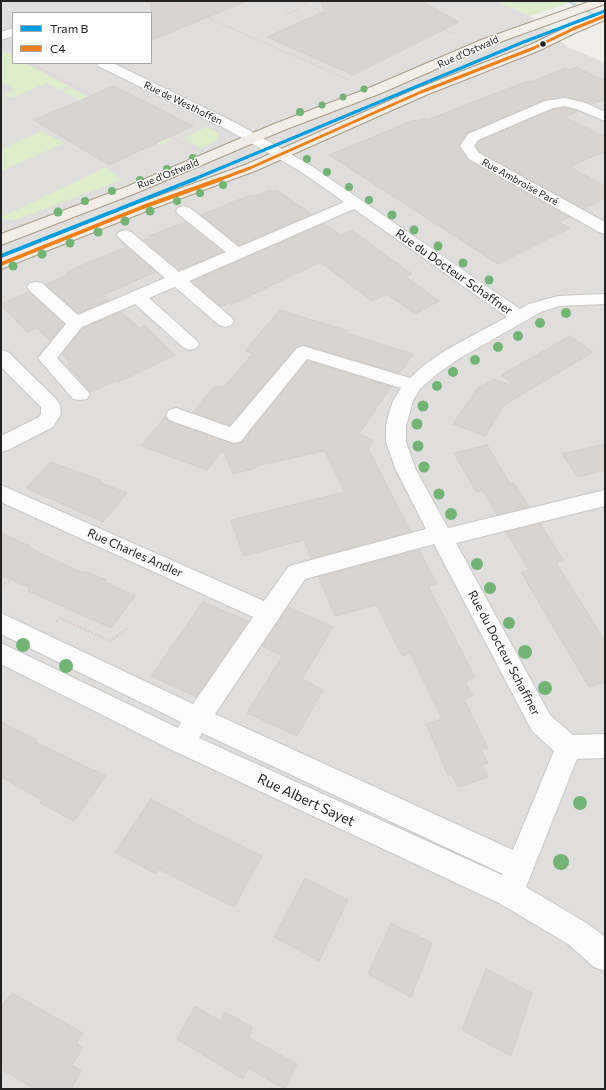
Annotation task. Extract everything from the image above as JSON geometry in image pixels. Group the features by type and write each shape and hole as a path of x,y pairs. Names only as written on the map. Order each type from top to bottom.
{"main road":[{"path":"505,35 602,1"},
{"path":"534,48 605,16"},
{"name":"Rue d'Ostwald","path":"1,264 143,207 250,168 265,146 374,91 505,35 534,48"},
{"name":"Rue d'Ostwald","path":"1,240 208,158 265,146 421,92 534,48"}],"street":[{"path":"1,36 12,32"},
{"name":"Rue de Westhoffen","path":"105,64 216,118 265,146"},
{"name":"Rue Ambroise Paré","path":"605,118 581,106 565,102 550,104 473,137 467,146 474,156 605,229"},
{"name":"Rue du Docteur Schaffner","path":"265,146 305,168 519,317 453,354 430,370 413,385 403,401 399,414 396,426 396,442 406,470 526,697 541,722 555,737 569,747"},
{"path":"80,394 46,358 76,323 355,203"},
{"path":"184,211 238,254"},
{"path":"125,235 225,321"},
{"path":"36,287 76,323"},
{"path":"138,297 190,344"},
{"path":"519,317 535,308 558,301 605,299"},
{"path":"176,415 234,436 303,352 413,385"},
{"path":"1,356 50,405 51,414 46,422 1,445"},
{"name":"Rue Charles Andler","path":"1,493 269,614"},
{"path":"181,742 297,572 441,536 605,498"},
{"path":"1,623 198,718 520,867"},
{"name":"Rue Albert Sayet","path":"1,654 181,742 509,893 578,934 605,956"},
{"path":"509,893 569,747 605,746"}],"path":[{"path":"180,1 174,3 350,80"},
{"path":"285,14 294,11 308,1"},
{"path":"32,64 208,158"},
{"path":"1,586 23,574"},
{"path":"39,642 60,618 110,641 127,629"}],"shaded area":[{"path":"1,1 496,1 530,16 568,47 605,63 605,1089 1,1089"}],"green space":[{"path":"496,1 575,1 530,16"},
{"path":"1,50 12,56 12,64 27,64 68,86 59,90 47,83 11,98 4,95 15,89 1,82"},
{"path":"71,88 171,140 161,145 62,91"},
{"path":"206,127 218,133 217,141 201,148 184,138"},
{"path":"42,131 64,143 1,171 1,149"},
{"path":"106,167 122,180 15,220 1,219 1,215 4,216"}],"building":[{"path":"151,1 245,1 152,40"},
{"path":"321,1 421,1 459,22 353,75 267,37 325,11"},
{"path":"576,67 605,81 605,99 592,104 565,97 544,100 467,133 459,145 468,160 569,217 559,222 570,228 498,264 329,155 414,120 417,121 424,118 427,120 528,81 531,82 565,68 570,70"},
{"path":"114,86 193,126 109,165 34,120"},
{"path":"565,108 577,111 565,117 605,137 605,151 570,167 605,186 605,198 584,209 480,152 476,146 479,141 553,109"},
{"path":"270,190 273,192 277,190 311,214 239,245 201,215 238,200 254,195 256,196"},
{"path":"185,222 223,252 179,270 144,240 150,238 149,236"},
{"path":"324,224 341,235 351,230 412,274 406,277 439,301 415,314 387,294 372,301 320,262 231,305 229,303 221,307 192,281"},
{"path":"127,247 156,272 103,295 109,300 78,313 46,285 68,274 66,272"},
{"path":"29,292 64,324 50,341 37,328 27,332 1,305"},
{"path":"280,310 348,331 346,333 413,354 400,373 303,345 296,347 230,425 193,412 215,386 223,388 253,353 245,351"},
{"path":"121,312 139,328 145,325 175,355 118,382 116,380 91,392 67,365 70,363 62,354 83,328"},
{"path":"570,336 593,352 504,405 485,436 453,424 479,386 482,386 494,379 517,387 501,375"},
{"path":"308,361 391,387 359,434 373,440 368,449 411,532 311,558 304,540 243,556 231,520 345,492 324,451 256,466 256,468 233,474 223,450 207,470 141,446 165,417 168,421 234,444 241,442"},
{"path":"605,444 605,470 578,477 562,454"},
{"path":"487,445 510,484 514,483 529,507 497,515 483,490 476,492 454,453"},
{"path":"51,462 100,480 99,482 127,493 103,522 26,488"},
{"path":"540,524 564,561 556,563 605,641 605,682 589,687 521,572 529,570 506,532"},
{"path":"1,533 82,573 84,571 107,580 105,582 135,596 111,628 28,591 30,588 3,576 1,579"},
{"path":"419,550 437,584 428,586 475,678 465,681 473,696 464,699 488,748 481,750 488,763 482,765 488,777 458,787 452,774 448,775 426,724 442,719 410,653 402,656 377,605 335,616 319,577"},
{"path":"203,602 248,621 196,697 151,676"},
{"path":"288,607 333,627 302,679 323,690 297,736 247,713 282,656 262,646"},
{"path":"1,722 37,740 35,742 106,776 74,821 40,803 42,800 1,777"},
{"path":"151,799 189,820 262,856 234,907 159,869 156,874 115,852"},
{"path":"305,878 348,900 319,961 274,937"},
{"path":"391,923 432,943 411,997 368,974"},
{"path":"486,969 532,993 511,1056 462,1030"},
{"path":"12,993 83,1033 76,1044 83,1047 72,1065 81,1071 71,1089 35,1089 1,1069 1,1007"},
{"path":"195,1006 220,1021 225,1012 252,1027 249,1038 297,1064 285,1089 248,1068 243,1079 177,1039"}],"waterway":[{"path":"567,1 605,21"}],"tram line":[{"name":"B","path":"1,256 269,149 521,43 605,11"}],"transit line":[{"name":"C4","path":"1,264 143,207 250,168 421,92 534,48 573,29 605,16"}]}
